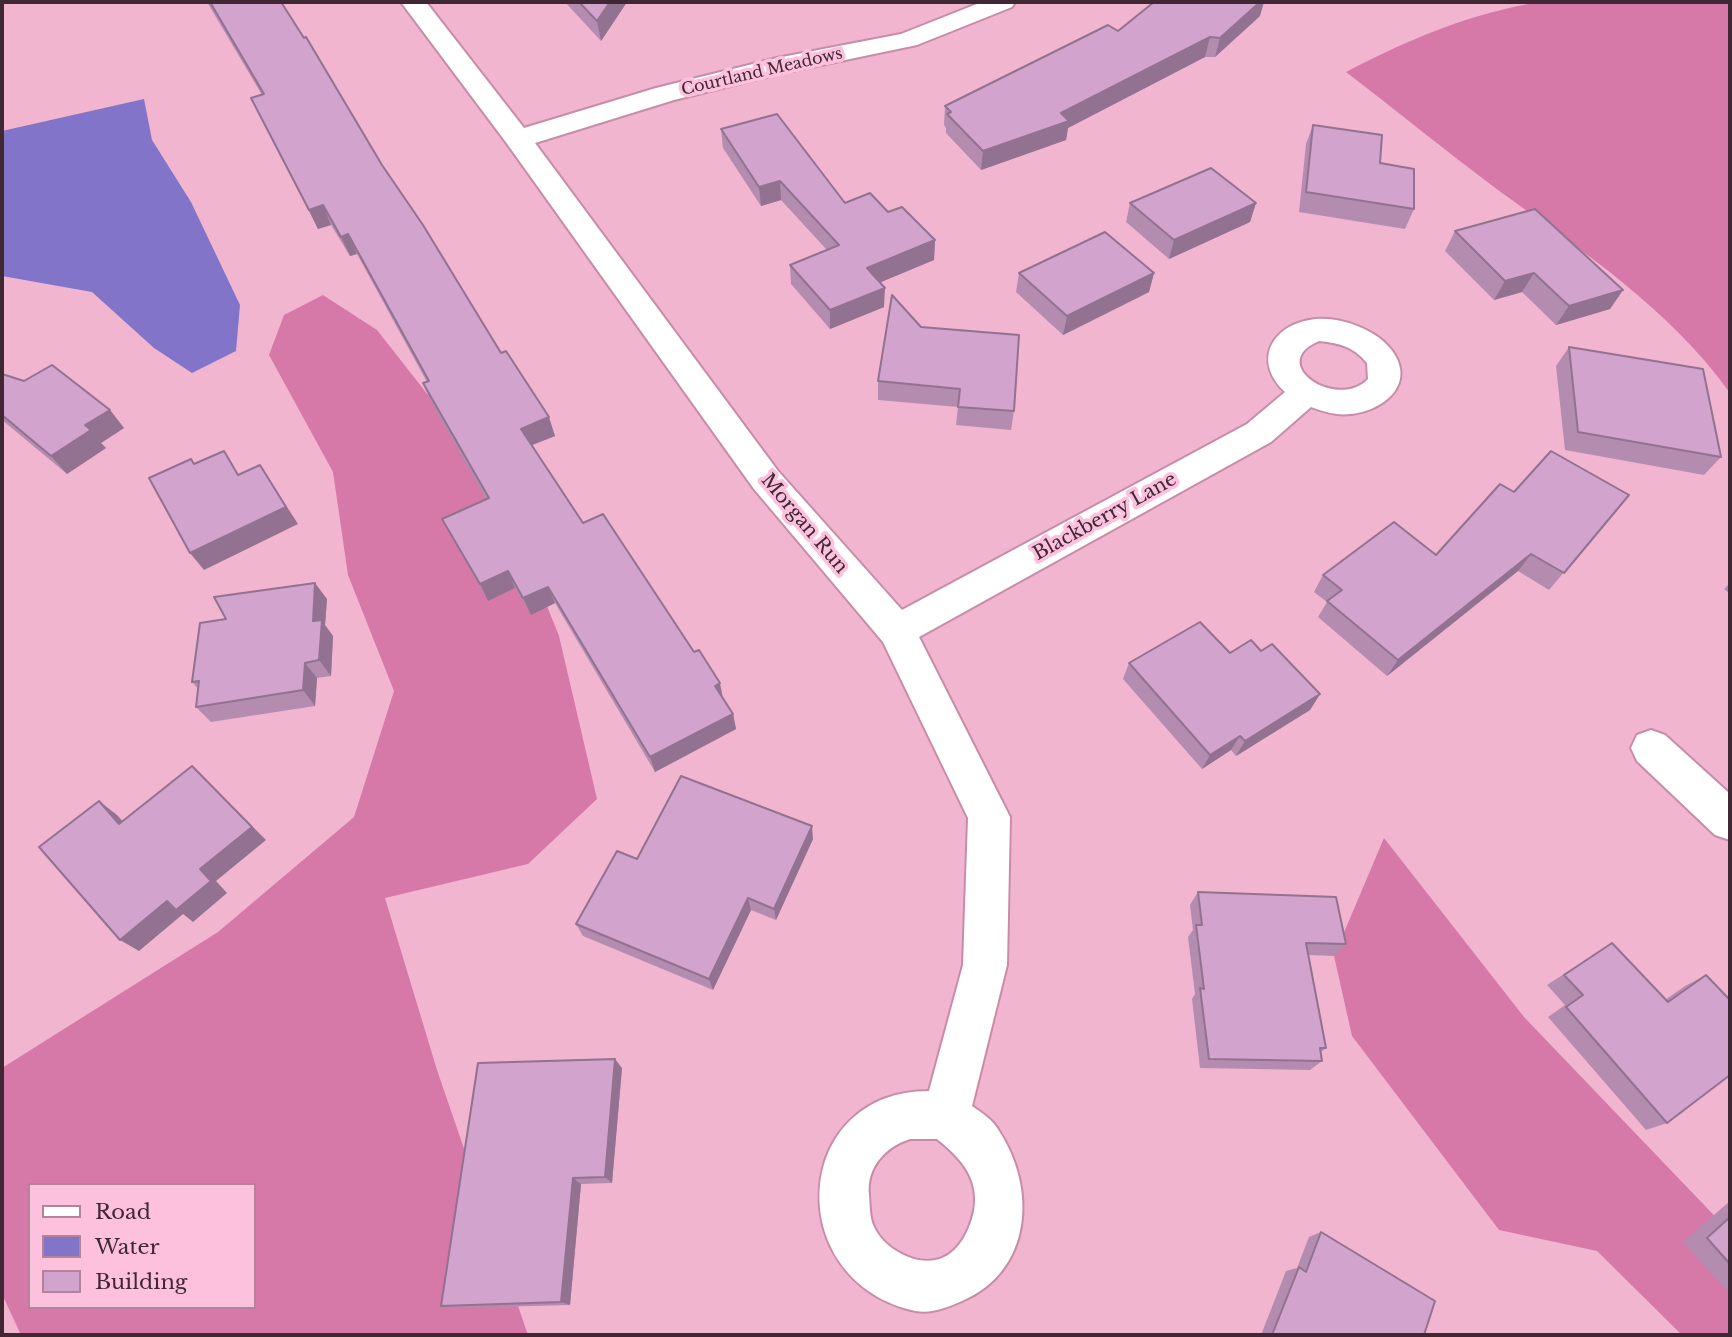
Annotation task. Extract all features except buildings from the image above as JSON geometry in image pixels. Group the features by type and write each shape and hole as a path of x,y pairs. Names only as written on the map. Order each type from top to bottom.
{"street":[{"name":"Morgan Run","path":"413,2 518,139 766,480 897,631 989,817 985,965 946,1115"},
{"name":"Courtland Meadows","path":"518,139 677,91 777,66 908,40 1003,2"},
{"name":"Blackberry Lane","path":"897,631 1259,433 1306,393"},
{"path":"1651,748 1730,821"}],"shaded area":[{"path":"1541,2 1730,2 1730,393 1680,334 1623,282 1479,176 1346,72 1393,49 1466,20"},
{"path":"323,295 377,330 498,484 559,636 597,799 528,864 385,898 437,1070 528,1335 21,1335 2,1294 2,1068 218,932 354,817 394,691 348,575 333,472 269,355 284,315"},
{"path":"1384,838 1524,1017 1730,1232 1730,1335 1682,1335 1597,1251 1499,1230 1352,1036 1334,956"}],"water":[{"path":"144,99 152,140 191,202 240,305 236,351 192,373 154,348 92,292 2,276 2,131"}]}
